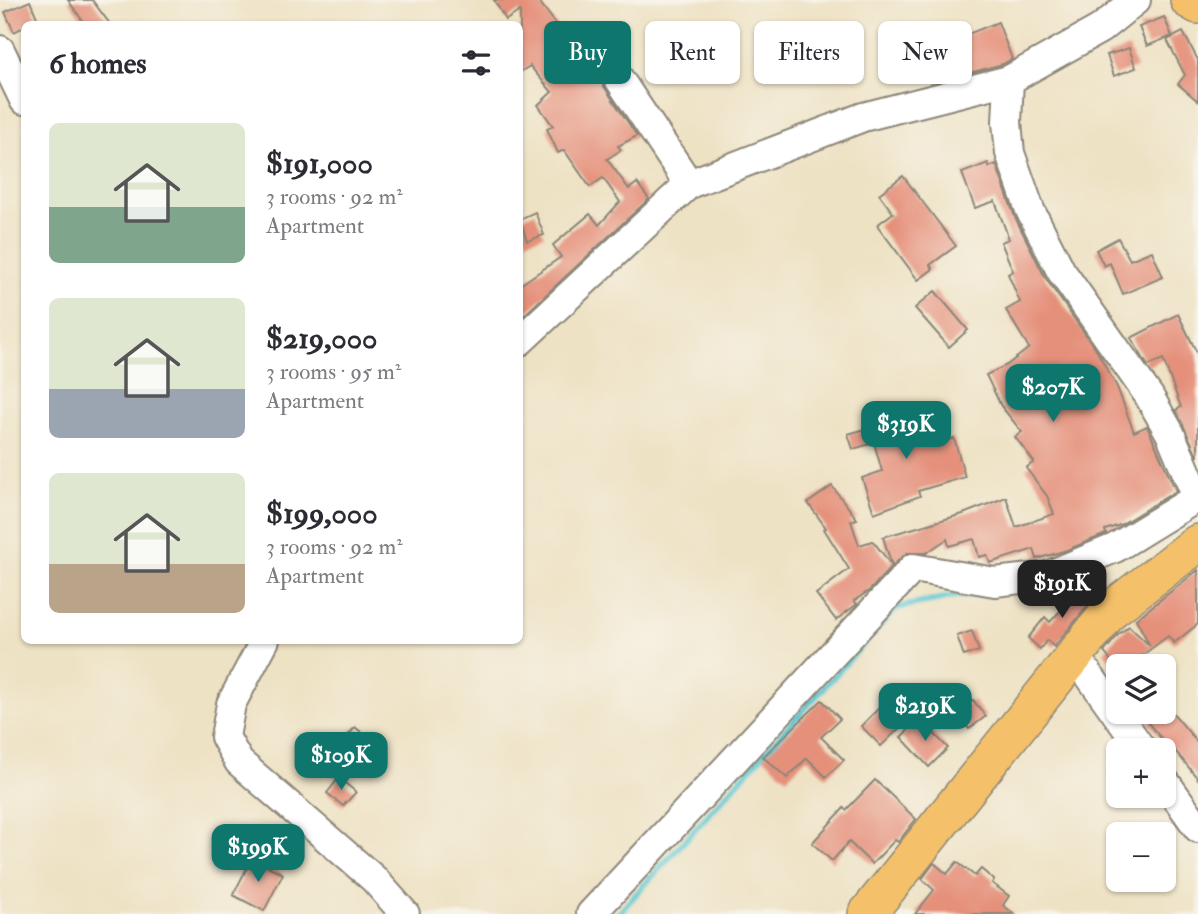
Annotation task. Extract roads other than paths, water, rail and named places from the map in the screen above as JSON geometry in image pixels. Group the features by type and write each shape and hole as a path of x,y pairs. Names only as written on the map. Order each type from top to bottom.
{"main road":[{"path":"1189,0 1198,5"},
{"path":"867,914 1111,611 1198,543"}],"street":[{"path":"523,338 689,184 863,117 1009,80 1100,29 1136,0"},
{"path":"0,50 21,94"},
{"path":"591,914 913,568 995,582 1047,576 1115,548 1198,497 1175,443 1149,396 1061,271 1030,210 1010,153 1007,122 1009,80"},
{"path":"622,84 689,184"},
{"path":"263,644 231,704 225,737 239,762 374,879 405,914"},
{"path":"1076,657 1134,738"},
{"path":"1176,797 1198,828"}],"waterway":[{"path":"1142,547 1175,527"},
{"path":"618,914 896,608 955,596 990,594"}]}
